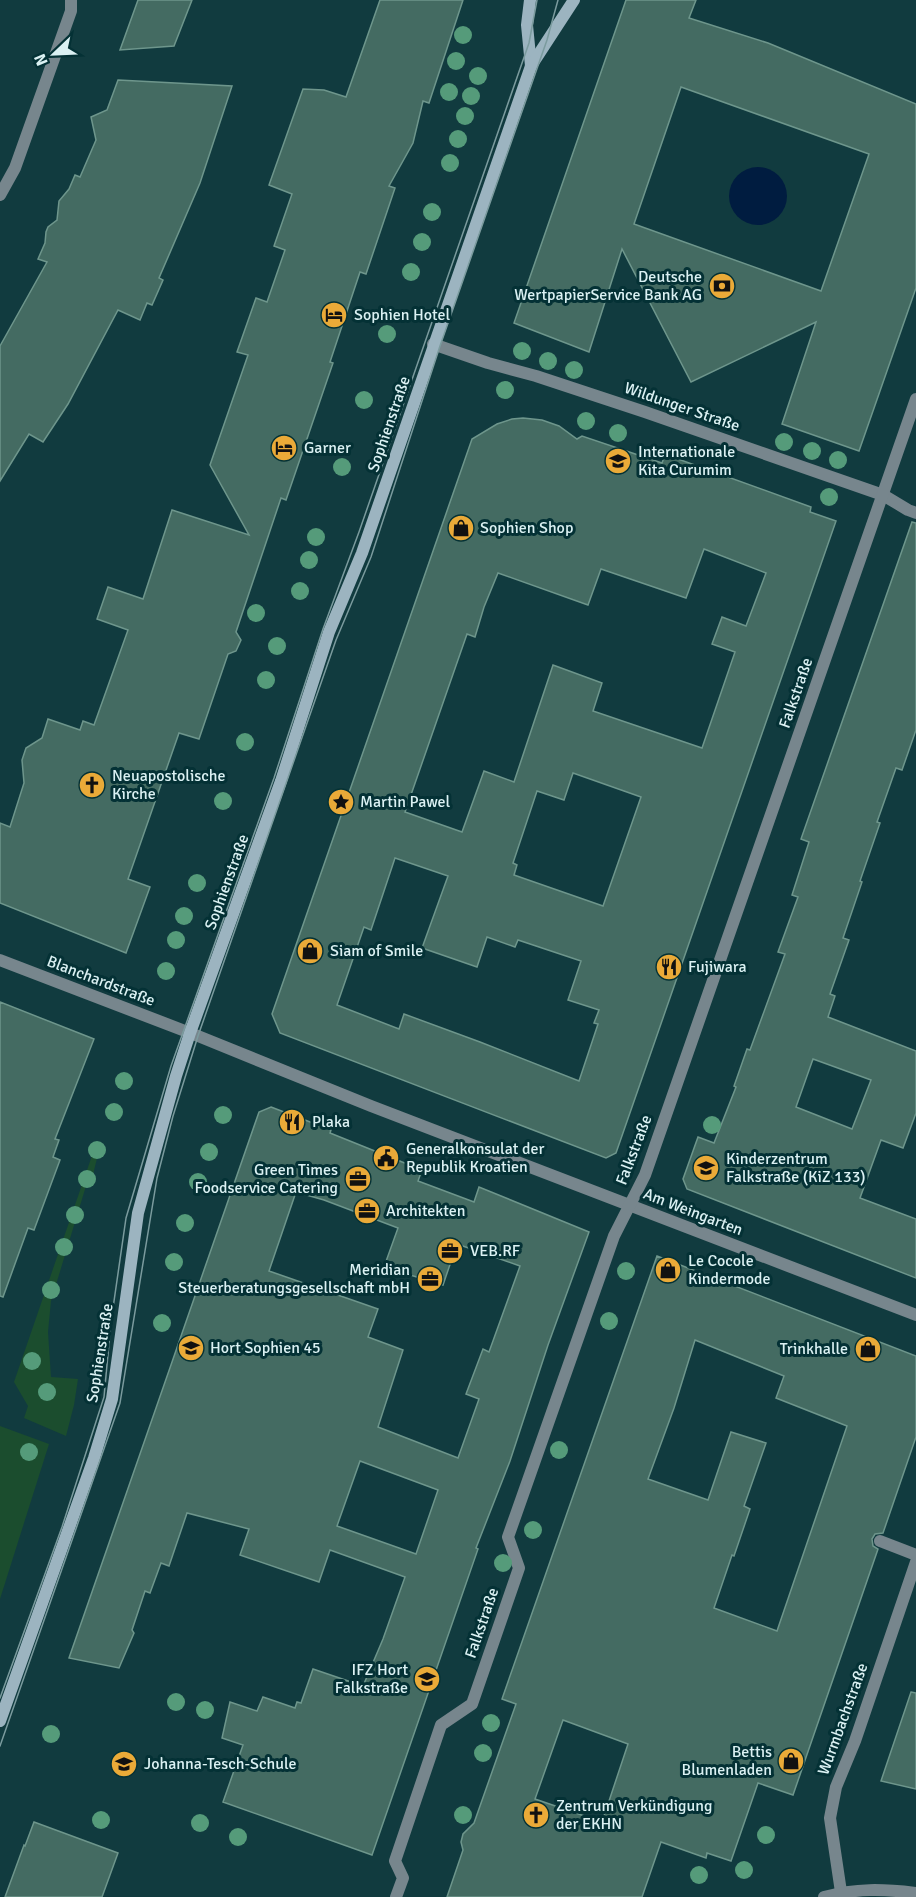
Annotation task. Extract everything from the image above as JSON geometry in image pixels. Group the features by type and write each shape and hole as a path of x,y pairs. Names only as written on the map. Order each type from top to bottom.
{"street":[{"path":"0,195 15,168 71,11 71,0"},
{"name":"Sophienstraße","path":"530,0 527,24 531,66"},
{"name":"Sophienstraße","path":"0,1721 94,1458 112,1399 138,1213 190,1033 283,773 329,632 362,553 531,66 574,0"},
{"name":"Wildunger Straße","path":"433,344 738,443 883,495 916,513"},
{"name":"Falkstraße","path":"396,1897 403,1878 395,1861 416,1797 441,1725 472,1704 519,1568 508,1538 614,1236 645,1175 916,399"},
{"name":"Blanchardstraße","path":"0,960 190,1033"},
{"name":"Am Weingarten","path":"190,1033 371,1106 916,1315"},
{"path":"880,1541 916,1555"},
{"name":"Wurmbachstraße","path":"840,1892 830,1818 836,1787 855,1741 916,1562"},
{"path":"824,1897 840,1892 879,1889 916,1893"}],"green space":[{"path":"96,1144 100,1146 90,1187 86,1186 51,1301 48,1332 51,1377 78,1379 66,1436 24,1418 28,1406 14,1382"},
{"path":"0,1426 49,1444 0,1599"}],"water":[{"path":"752,167 764,167 779,175 787,190 787,202 779,217 764,225 752,225 737,217 729,202 729,190 737,175"}],"building":[{"path":"138,0 192,0 174,46 120,50"},
{"path":"380,0 463,0 429,103 423,101 413,143 389,186 395,188 366,274 360,272 330,362 333,363 286,500 281,498 236,632 241,640 236,651 228,654 199,739 179,733 128,879 150,887 126,953 0,903 0,823 10,827 24,783 22,760 26,748 42,738 48,719 80,730 83,721 94,725 128,630 97,619 108,587 143,599 172,510 249,535 210,465 248,355 237,352 256,298 267,302 285,250 274,246 292,194 269,185 303,89 324,90 346,97"},
{"path":"626,0 696,0 689,18 768,43 916,104 916,288 859,451 782,424 816,322 691,382 622,249 589,352 514,323","holes":["681,87 869,154 821,291 634,224"]},
{"path":"118,80 232,86 200,183 159,278 163,280 152,305 147,303 140,320 118,310 68,404 43,442 29,434 0,481 0,346 47,262 38,259 45,243 48,227 57,220 59,201 69,189 75,175 80,177 96,140 91,117 107,110"},
{"path":"512,419 542,420 559,426 577,439 582,436 662,463 665,455 678,459 811,507 810,512 836,521 616,1153 606,1158 280,1033 272,1014 472,439 497,424","holes":["704,549 766,573 746,626 722,617 712,644 735,652 702,748 593,711 602,683 553,665 514,782 484,771 462,832 405,812 467,634 475,637 498,573 588,605 601,569 686,598","573,773 641,797 603,906 514,875 517,865 513,863 537,791 564,800","395,858 448,876 422,948 477,967 487,937 515,947 518,940 581,961 568,1000 599,1010 594,1023 598,1024 579,1081 404,1014 399,1029 337,1005 364,927 371,930"]},
{"path":"912,522 916,523 916,730 902,770 896,768 877,822 880,823 843,938 849,940 830,994 835,996 828,1017 916,1051 916,1113 903,1148 881,1140 860,1198 916,1219 916,1278 687,1189 683,1179 698,1137 714,1143 736,1087 734,1086 747,1049 750,1050 785,954 778,952 798,897 792,895 809,842 801,839","holes":["813,1059 871,1080 852,1129 796,1107"]},
{"path":"0,1002 94,1039 55,1139 59,1140 53,1157 60,1160 34,1230 28,1228 3,1297 0,1296"},
{"path":"271,1107 331,1130 330,1133 422,1170 418,1181 474,1202 479,1187 589,1232 548,1345 510,1461 476,1548 478,1549 372,1855 223,1802 243,1745 222,1738 230,1702 257,1711 263,1697 295,1708 297,1702 301,1703 313,1669 363,1686 405,1577 330,1550 319,1582 240,1555 249,1529 187,1513 169,1566 161,1563 150,1593 145,1591 132,1630 134,1633 119,1668 69,1658 259,1112","holes":["296,1192 398,1228 384,1267 443,1285 457,1244 520,1266 489,1352 483,1349 466,1394 479,1399 458,1458 378,1427 403,1350 368,1337 378,1309 269,1271","360,1461 438,1490 416,1554 337,1526"]},
{"path":"657,1256 916,1356 916,1437 883,1533 875,1534 872,1539 873,1546 878,1549 793,1795 758,1783 731,1861 707,1853 706,1858 661,1842 642,1897 447,1897 463,1850 461,1842 463,1834 474,1823 516,1704 502,1699","holes":["695,1340 784,1376 776,1398 847,1426 777,1631 714,1608 750,1509 744,1506 766,1443 731,1432 708,1500 648,1479 674,1408","563,1720 628,1744 602,1822 535,1799"]},
{"path":"911,1692 916,1693 916,1789 881,1781"},
{"path":"34,1822 118,1853 102,1897 5,1897"}],"tram line":[{"path":"0,1698 62,1527 104,1397 111,1322 126,1218 171,1066 274,778 323,629 529,43 537,0"},
{"path":"0,1746 120,1403 157,1178 173,1116 198,1036 336,640 371,557 440,346 547,40 558,0"}],"place":[{"name":"Deutsche WertpapierService Bank AG","path":"722,286"},
{"name":"Sophien Hotel","path":"334,315"},
{"name":"Garner","path":"284,448"},
{"name":"Internationale Kita Curumim","path":"618,461"},
{"name":"Sophien Shop","path":"461,528"},
{"name":"Neuapostolische Kirche","path":"92,785"},
{"name":"Martin Pawel","path":"341,802"},
{"name":"Siam of Smile","path":"310,951"},
{"name":"Fujiwara","path":"669,967"},
{"name":"Plaka","path":"292,1122"},
{"name":"Generalkonsulat der Republik Kroatien","path":"386,1158"},
{"name":"Kinderzentrum Falkstraße (KiZ 133)","path":"706,1168"},
{"name":"Green Times Foodservice Catering","path":"358,1179"},
{"name":"Architekten","path":"367,1211"},
{"name":"VEB.RF","path":"450,1251"},
{"name":"Le Cocole Kindermode","path":"668,1270"},
{"name":"Meridian Steuerberatungsgesellschaft mbH","path":"430,1279"},
{"name":"Hort Sophien 45","path":"191,1348"},
{"name":"Trinkhalle","path":"868,1349"},
{"name":"IFZ Hort Falkstraße","path":"427,1679"},
{"name":"Bettis Blumenladen","path":"791,1761"},
{"name":"Johanna-Tesch-Schule","path":"124,1764"},
{"name":"Zentrum Verkündigung der EKHN","path":"536,1815"}]}
